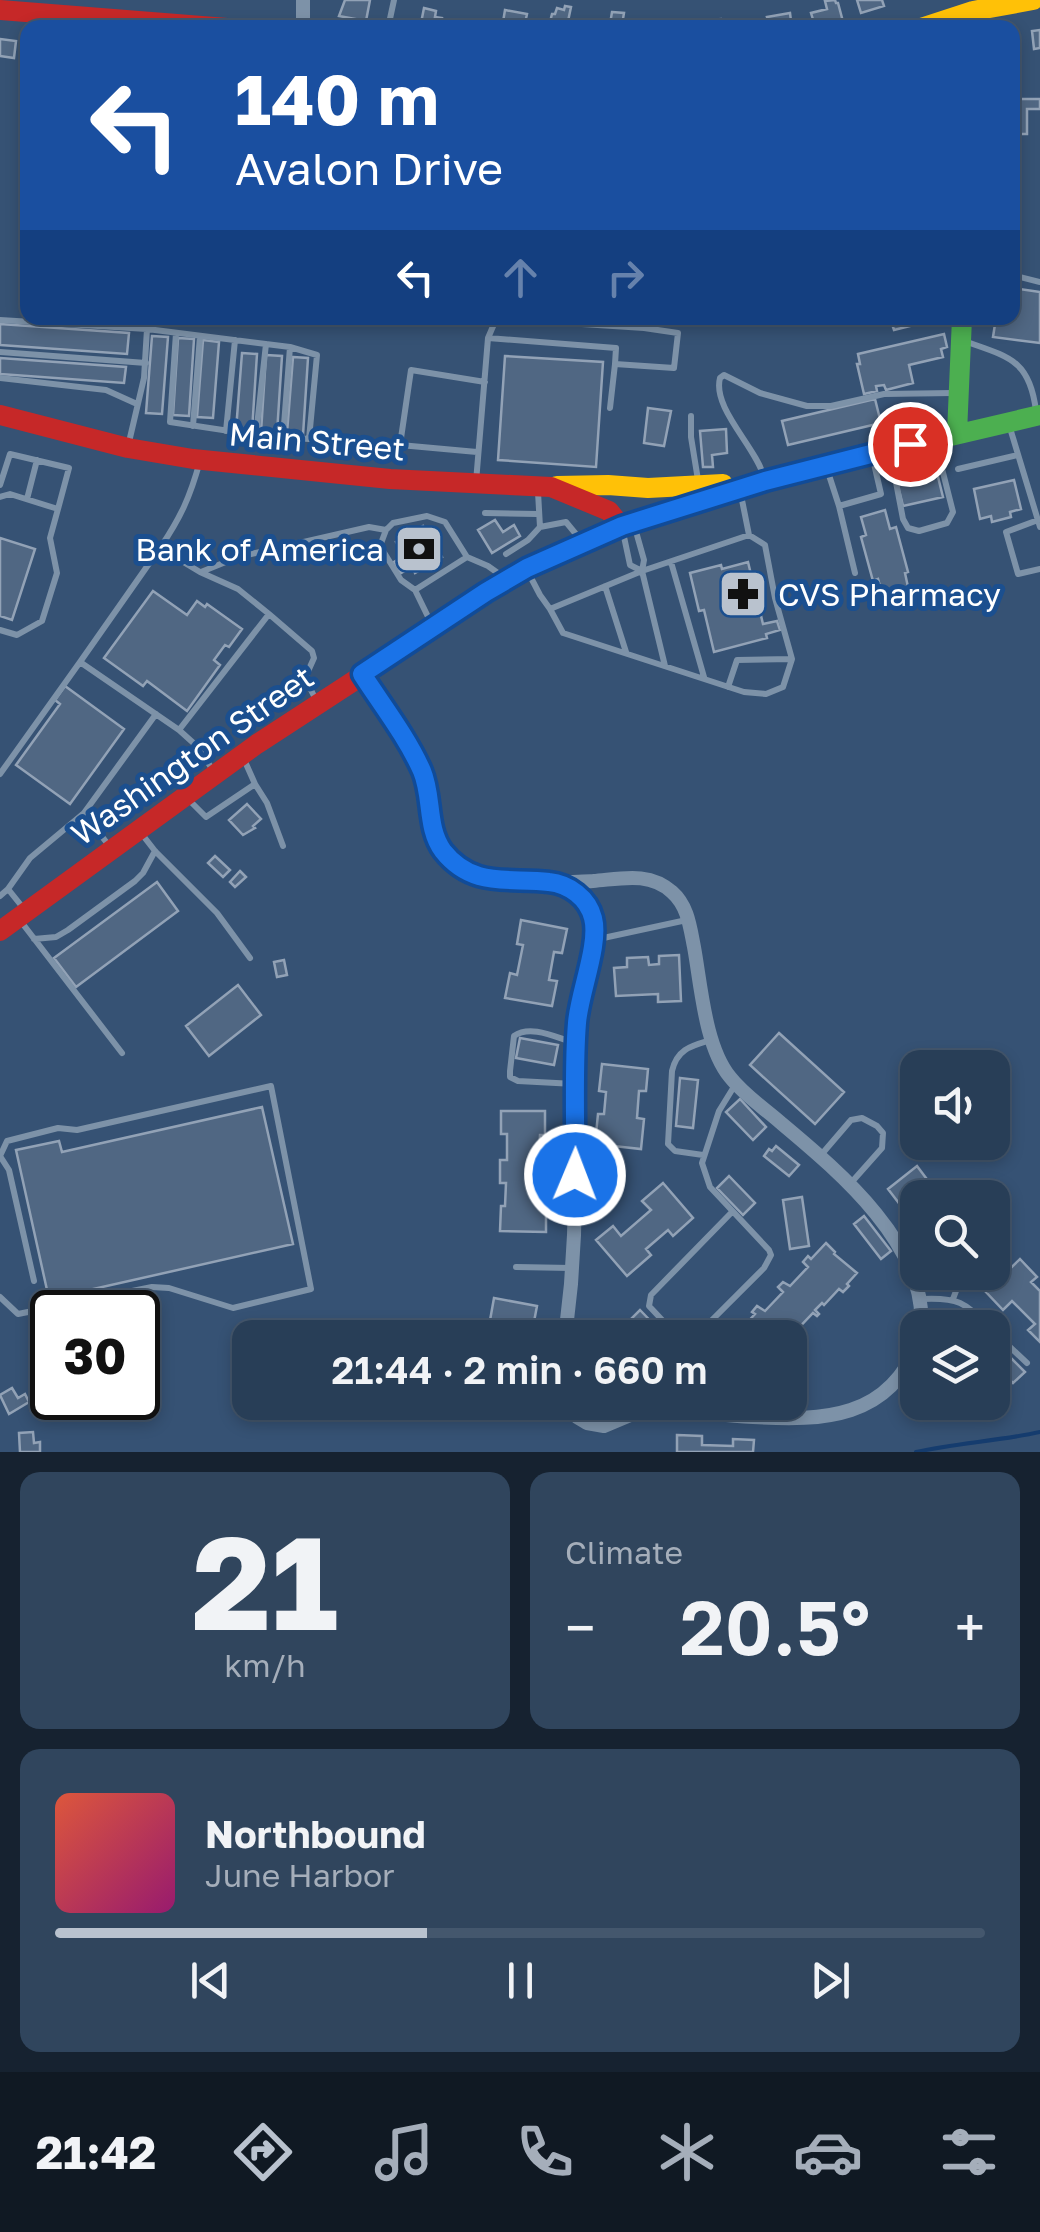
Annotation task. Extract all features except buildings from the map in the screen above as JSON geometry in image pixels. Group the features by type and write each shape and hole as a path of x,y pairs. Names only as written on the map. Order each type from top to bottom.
{"main road":[{"path":"972,13 1033,0"},
{"path":"0,10 127,20"},
{"path":"957,433 962,325"},
{"name":"Main Street","path":"0,415 128,448 200,460 390,479 544,487 594,503 628,524"},
{"name":"Washington Street","path":"0,931 241,754 527,568 628,524 765,481 1038,415"},
{"path":"544,487 594,484 648,488 765,481"},
{"path":"594,484 615,496 628,524"}],"street":[{"path":"362,674 422,773 436,839 453,861 483,877 509,882 624,877 650,880 674,894 688,914 719,1061 736,1084 820,1156 878,1216 901,1251 920,1299 920,1310"},
{"path":"550,882 573,890 588,905 594,925 577,1016 572,1268 567,1320"},
{"path":"807,1418 856,1410 886,1393 900,1375"},
{"path":"582,1420 604,1426 618,1420"}],"lane":[{"path":"92,325 147,328 290,347 317,355 309,439 170,422 176,332"},
{"path":"476,483 488,338 494,325"},
{"path":"597,325 678,333 674,368 615,364"},
{"path":"128,448 146,363 147,328"},
{"path":"194,426 200,336"},
{"path":"488,338 616,348 610,408"},
{"path":"226,431 234,340"},
{"path":"961,340 1018,364 1034,394 1038,415"},
{"path":"256,435 266,344"},
{"path":"283,438 290,347"},
{"path":"0,352 146,363"},
{"path":"477,452 400,445 410,370 485,382"},
{"path":"765,481 760,463 720,394 718,382 724,375 778,399 807,406 832,406 884,394 959,392"},
{"path":"0,378 106,390 138,404"},
{"path":"691,416 699,486"},
{"path":"1008,422 1039,524 1006,532 1018,574 1040,569"},
{"path":"881,452 902,519 908,528 919,530 947,523 952,512 934,439"},
{"path":"839,506 881,494 881,452"},
{"path":"0,485 10,454 70,468 50,538 57,572 42,621 17,636 0,630"},
{"path":"958,469 1018,455"},
{"path":"26,499 37,460"},
{"path":"0,774 181,517 200,460"},
{"path":"825,466 855,574"},
{"path":"540,526 537,514 544,487"},
{"path":"740,489 749,536"},
{"path":"0,497 10,494 58,509"},
{"path":"484,513 537,514"},
{"path":"434,628 415,590 401,580 380,546 393,522 426,516 445,522 467,557 507,580"},
{"path":"506,554 528,540 540,526 566,522 582,542"},
{"path":"628,524 630,565 642,571"},
{"path":"628,524 644,560 642,571 665,666"},
{"path":"200,572 238,556 369,527 386,530"},
{"path":"527,568 563,633 744,692 766,694 782,687 792,660 765,545 749,536 642,571 550,609"},
{"path":"160,548 238,590 312,651 314,658 305,678 318,702"},
{"path":"415,590 467,557"},
{"path":"671,562 704,678"},
{"path":"606,586 626,652"},
{"path":"178,730 269,614"},
{"path":"728,687 737,660 792,660"},
{"path":"80,662 178,730 198,748 215,772"},
{"path":"0,896 30,858 84,813 156,714"},
{"path":"241,754 283,846"},
{"path":"184,795 206,817 254,784"},
{"path":"84,813 111,848"},
{"path":"138,828 155,851 217,914 250,958"},
{"path":"33,940 56,937 68,930 135,881 155,851"},
{"path":"8,889 33,940 122,1053"},
{"path":"593,941 682,921 688,914"},
{"path":"576,1043 530,1030 518,1032 514,1036 510,1076 518,1082 576,1084"},
{"path":"703,1154 675,1151 668,1144 672,1071 680,1052 713,1040"},
{"path":"712,1320 764,1268 770,1256 769,1250 710,1187 702,1163 724,1100 736,1084"},
{"path":"0,1297 18,1314 152,1286 233,1308 312,1289 271,1086 77,1130 58,1128 8,1141 0,1156 9,1170 34,1281"},
{"path":"820,1156 851,1120 862,1118 877,1126 883,1133 882,1148 850,1185"},
{"path":"662,1320 649,1306 651,1295 731,1212"},
{"path":"516,1267 572,1268"},
{"path":"954,1299 957,1290"},
{"path":"920,1299 954,1299 972,1310"},
{"path":"1010,1346 1027,1363"}],"waterway":[{"path":"916,1452 1040,1432"}],"traffic: fast":[{"path":"957,433 962,325"},
{"path":"418,639 528,567 663,511 788,474 1040,415"}],"traffic: slow":[{"path":"945,20 1033,0"},
{"path":"557,486 648,488 723,484"}],"traffic: jam":[{"path":"0,10 126,20"},
{"path":"0,415 128,448 193,459 390,479 551,487 609,511 621,526"},
{"path":"0,931 257,744 418,639"}],"place":[{"name":"Bank of America","path":"419,549"},
{"name":"CVS Pharmacy","path":"743,594"}],"route":[{"path":"575,1175 576,1029 593,941 593,916 581,896 564,886 493,880 453,861 436,839 427,786 416,760 362,674 527,568 622,526 765,481 910,444"}]}
